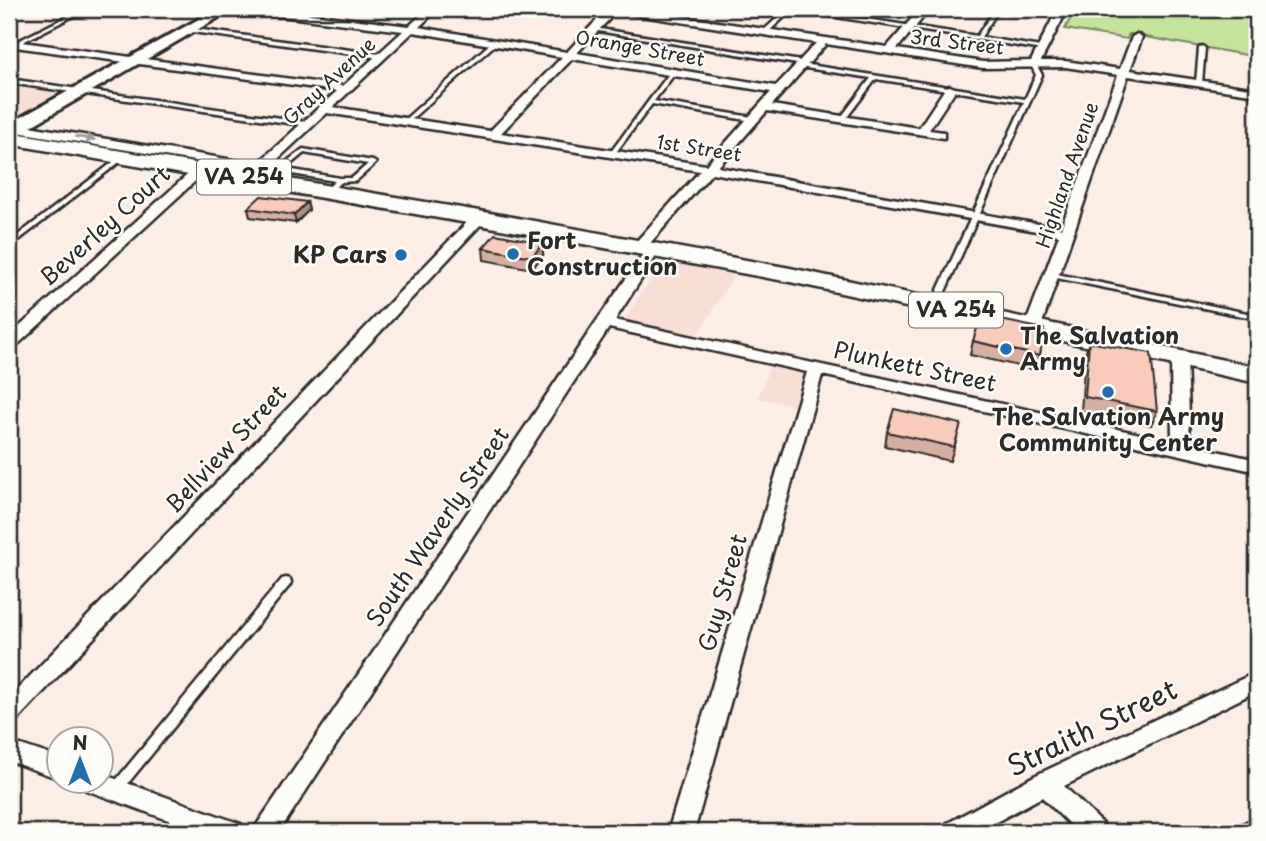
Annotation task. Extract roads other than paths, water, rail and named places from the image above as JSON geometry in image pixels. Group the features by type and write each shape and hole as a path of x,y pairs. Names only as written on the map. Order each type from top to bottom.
{"main road":[{"name":"VA 254","path":"12,133 123,158 201,170 293,175 334,182 479,218 935,305 1257,374"}],"street":[{"path":"12,133 79,91 226,9"},
{"name":"Orange Street","path":"247,9 411,29 778,90"},
{"name":"Gray Avenue","path":"255,173 433,9"},
{"path":"492,136 613,9"},
{"name":"3rd Street","path":"613,9 988,66 1065,64 1257,92"},
{"path":"890,51 925,9"},
{"path":"1034,65 1061,12"},
{"name":"Highland Avenue","path":"1033,326 1137,37"},
{"name":"South Waverly Street","path":"265,832 604,323 646,249 709,169 823,41"},
{"path":"15,44 344,89"},
{"path":"922,132 950,89"},
{"path":"763,107 940,135"},
{"name":"1st Street","path":"323,108 709,169 1068,233"},
{"path":"12,133 255,173"},
{"name":"Beverley Court","path":"9,344 201,170"},
{"name":"Bellview Street","path":"9,713 479,218"},
{"name":"Plunkett Street","path":"604,323 1257,466"},
{"path":"1179,358 1181,449"},
{"name":"Guy Street","path":"681,832 816,368"},
{"name":"Straith Street","path":"955,832 1045,783 1257,681"},
{"path":"9,751 46,764"},
{"path":"1045,783 1094,832"},
{"path":"116,789 232,832"}],"lane":[{"path":"15,44 85,9"},
{"path":"765,32 792,9 1043,48"},
{"path":"849,18 858,9"},
{"path":"978,38 997,9"},
{"path":"594,29 1027,101"},
{"path":"187,30 380,56"},
{"path":"405,122 495,42"},
{"path":"1199,83 1202,48"},
{"path":"935,305 1039,75 1034,65"},
{"path":"612,154 673,72"},
{"path":"842,120 874,77"},
{"path":"9,81 308,124"},
{"path":"650,102 752,119"},
{"path":"283,148 351,162 373,163 354,180 334,182"},
{"path":"293,175 282,169 303,152"},
{"path":"316,160 323,155"},
{"path":"9,245 123,158"},
{"path":"1052,275 1257,317"},
{"path":"116,773 286,582"},
{"path":"1238,832 1257,823"}],"place":[{"name":"Fort Construction","path":"513,254"},
{"name":"KP Cars","path":"401,255"},
{"name":"The Salvation Army","path":"1006,349"},
{"name":"The Salvation Army Community Center","path":"1108,392"}]}
